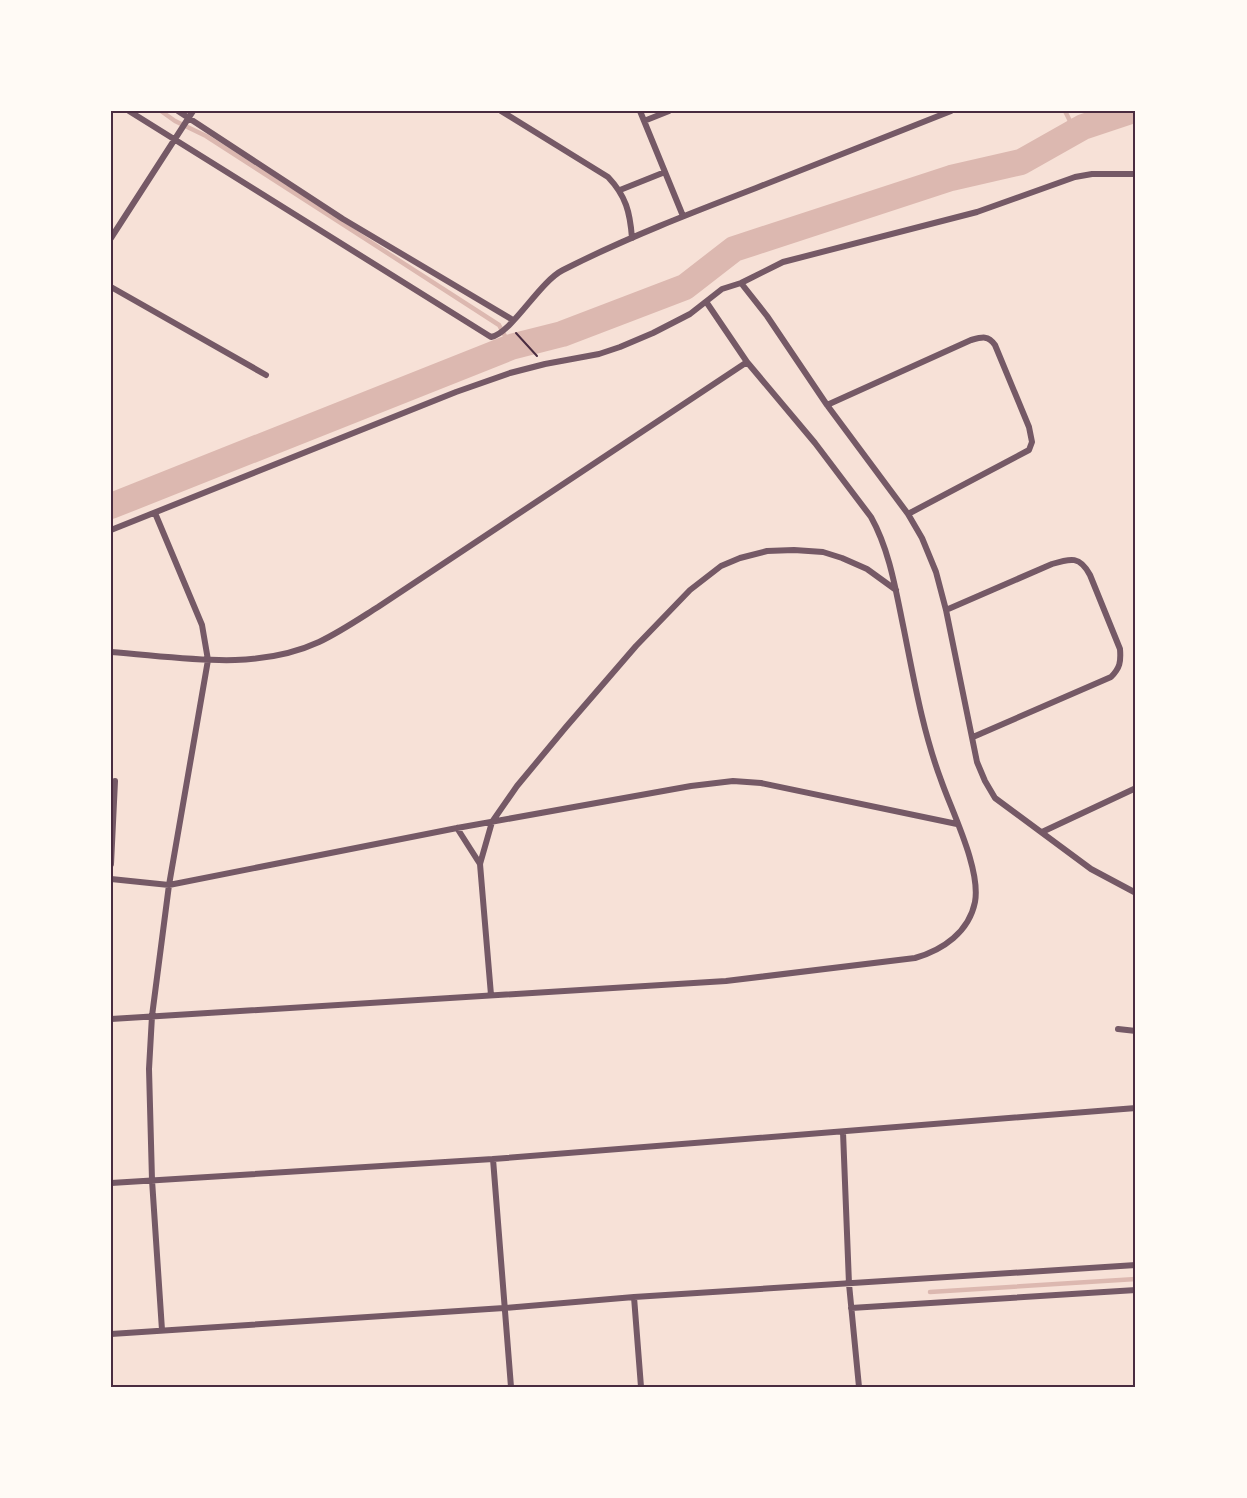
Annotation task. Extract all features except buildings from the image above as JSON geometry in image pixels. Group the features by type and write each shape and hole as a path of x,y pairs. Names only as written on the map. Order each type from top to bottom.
{"street":[{"path":"129,111 176,138 488,337 495,337 510,327 513,320 539,290 560,271 683,216 951,111"},
{"path":"178,111 187,121 343,219 513,320"},
{"path":"111,238 193,111"},
{"path":"501,111 608,177 620,190 630,222 632,238"},
{"path":"640,111 683,216"},
{"path":"644,121 669,111"},
{"path":"620,190 665,172"},
{"path":"111,530 456,392 510,373 599,354 620,347 653,333 706,303 722,289 741,284 783,262 977,212 1075,177 1092,174 1136,174"},
{"path":"741,284 767,316 827,405 908,514 922,538 930,556 946,610 977,762 995,798 1091,869 1136,893"},
{"path":"111,287 266,375"},
{"path":"111,1019 726,981 901,961 930,954 951,941 965,925 972,914 975,899 972,868 926,730 896,590 878,530 871,517 815,443 747,362 706,303"},
{"path":"827,405 971,340 986,337 991,339 1029,427 1032,442 1029,450 908,514"},
{"path":"111,652 208,660 238,660 266,658 317,643 336,633 747,362"},
{"path":"155,513 202,626 208,660 170,885 152,1017 149,1069 152,1180 162,1330"},
{"path":"491,995 480,864 492,822 517,786 636,646 690,590 721,566 740,558 766,551 794,550 823,552 867,569 896,590"},
{"path":"946,610 1052,564 1064,560 1077,560 1085,566 1090,575 1120,650 1121,661 1118,670 1111,676 972,737"},
{"path":"111,864 115,781"},
{"path":"111,879 170,885 457,828 690,786 733,781 761,783 957,824"},
{"path":"1042,832 1136,788"},
{"path":"457,828 480,864"},
{"path":"1118,1029 1136,1031"},
{"path":"111,1183 493,1159 1136,1107"},
{"path":"843,1132 849,1284 859,1387"},
{"path":"493,1159 511,1387"},
{"path":"111,1334 1136,1265"},
{"path":"851,1308 1136,1290"},
{"path":"634,1297 641,1387"}],"path":[{"path":"510,327 539,358"}],"waterway":[{"path":"161,111 175,121 206,136 499,325 511,347"},
{"path":"1065,111 1075,131"},
{"path":"111,506 511,347 562,334 685,287 734,249 951,178 1021,162 1083,127 1131,111"},
{"path":"930,1292 1136,1279"}]}
